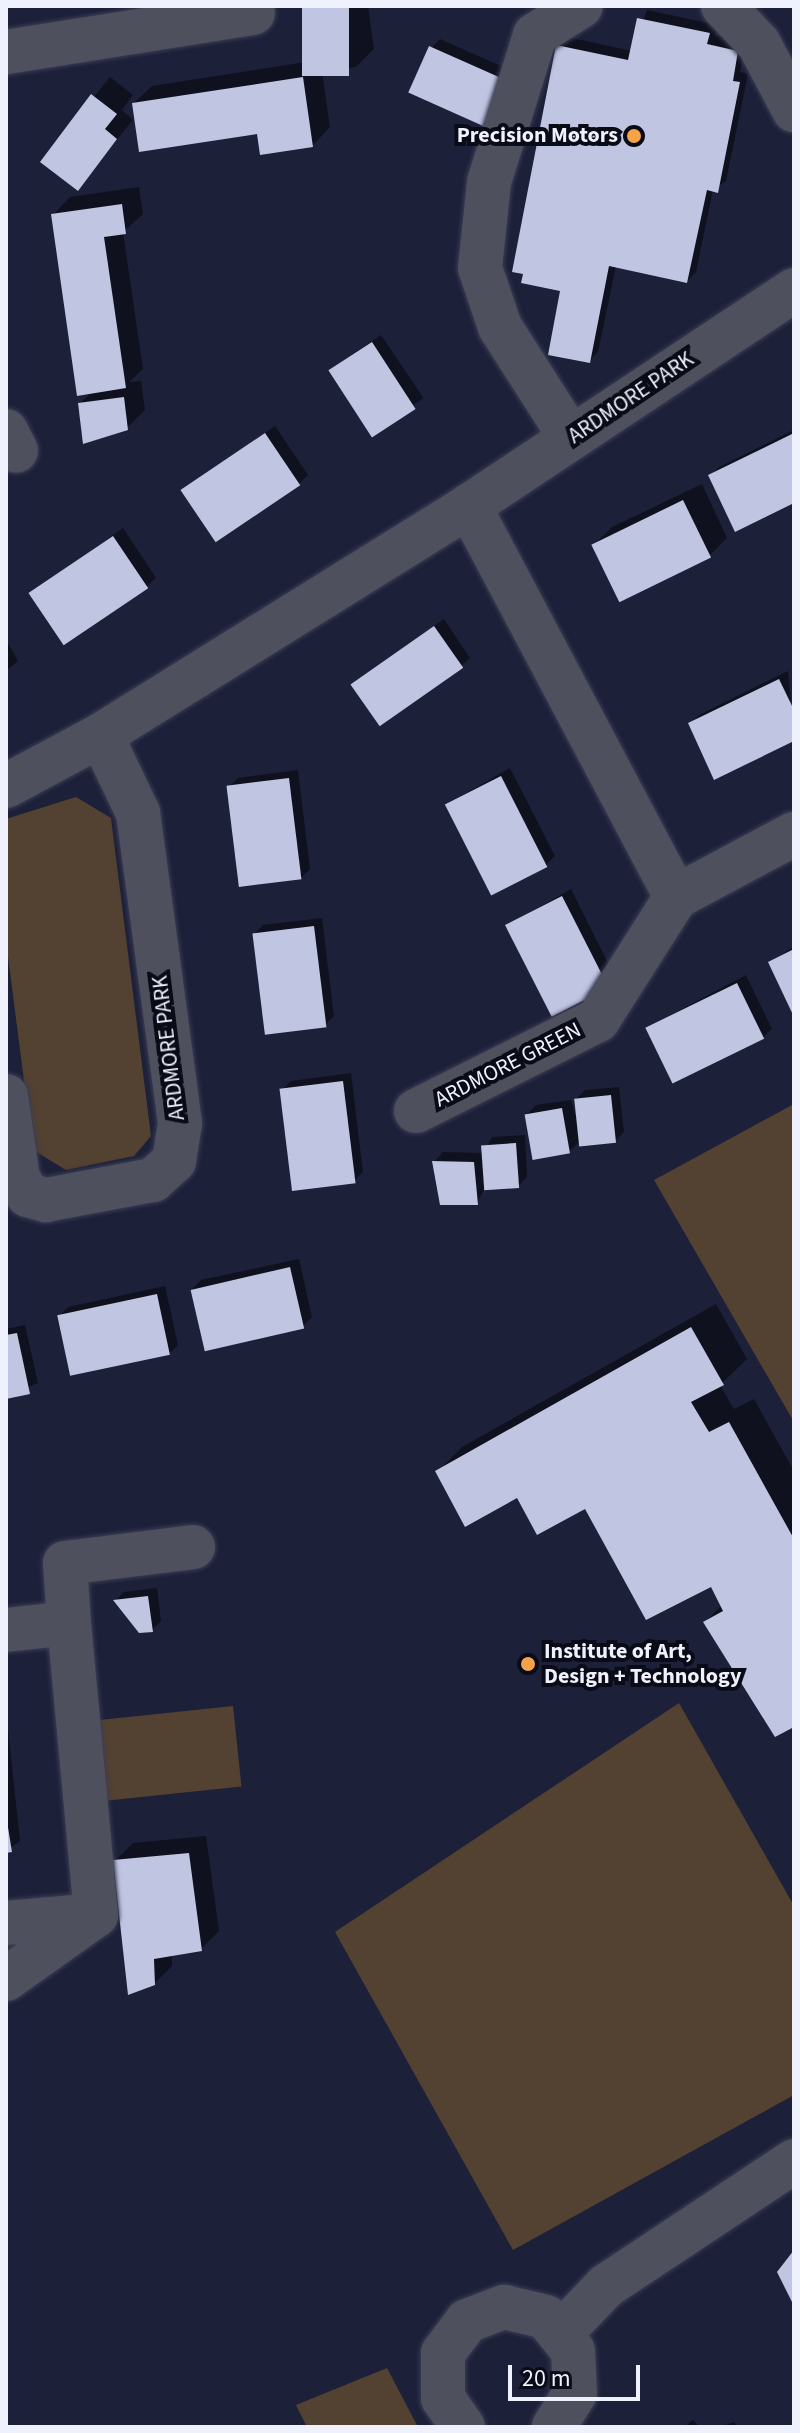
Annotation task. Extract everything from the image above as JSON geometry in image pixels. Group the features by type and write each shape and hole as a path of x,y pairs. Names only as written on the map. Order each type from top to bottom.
{"street":[{"path":"571,438 500,327 480,268 489,182 535,35 581,6"},
{"path":"723,6 759,44 794,110"},
{"path":"6,52 253,13"},
{"name":"ARDMORE PARK","path":"6,786 101,735 469,506 794,290"},
{"path":"469,506 676,897 794,834"},
{"name":"ARDMORE PARK","path":"6,1096 18,1178 28,1195 46,1200 153,1180 174,1161 180,1123 138,813 101,735"},
{"name":"ARDMORE GREEN","path":"416,1111 598,1020 676,897"},
{"path":"96,1915 65,1563 193,1547"},
{"path":"6,1630 69,1623"},
{"path":"6,1923 96,1915"},
{"path":"6,1979 96,1915"},
{"path":"562,2332 606,2286 794,2161"},
{"path":"463,2427 443,2398 439,2375 443,2353 467,2321 504,2307 525,2308 562,2332 573,2351 576,2383 554,2427"}],"shaded area":[{"path":"76,797 111,818 151,1136 134,1156 66,1170 33,1150 6,941 6,819"},
{"path":"794,1104 794,1422 654,1180"},
{"path":"679,1703 794,1906 794,2095 513,2250 335,1932"},
{"path":"233,1706 241,1787 79,1804 71,1723"},
{"path":"387,2368 418,2427 307,2427 296,2405"}],"building":[{"path":"302,6 349,6 349,76 302,76"},
{"name":"Precision Motors","path":"637,18 710,33 707,44 738,51 733,81 740,82 718,193 707,190 687,283 609,266 590,363 548,355 560,291 521,283 523,274 512,272 556,45 628,60"},
{"path":"429,46 504,79 483,126 408,93"},
{"path":"303,77 313,147 260,155 257,134 139,152 132,103"},
{"path":"91,94 117,114 105,129 117,139 78,191 40,162"},
{"path":"122,204 126,234 104,237 126,388 77,396 51,214"},
{"path":"372,342 416,409 372,437 328,370"},
{"path":"124,397 128,430 83,444 78,403"},
{"path":"265,433 300,485 216,542 180,490"},
{"path":"794,433 794,503 735,532 708,475"},
{"path":"683,500 711,558 619,602 591,545"},
{"path":"113,536 148,588 64,645 28,593"},
{"path":"434,626 463,668 380,726 350,685"},
{"path":"779,679 794,710 794,741 714,780 688,723"},
{"path":"501,776 547,867 491,895 445,805"},
{"path":"289,778 301,879 239,887 226,786"},
{"path":"562,896 609,988 552,1017 505,925"},
{"path":"314,926 326,1027 265,1035 252,934"},
{"path":"794,949 794,1017 768,962"},
{"path":"737,983 764,1039 673,1083 645,1028"},
{"path":"343,1081 356,1183 292,1191 279,1089"},
{"path":"611,1095 616,1143 579,1147 574,1099"},
{"path":"562,1108 570,1153 533,1160 525,1115"},
{"path":"516,1143 519,1188 484,1190 481,1145"},
{"path":"432,1161 474,1162 478,1205 440,1205"},
{"path":"290,1267 304,1328 205,1351 191,1290"},
{"path":"157,1294 170,1355 70,1376 57,1315"},
{"path":"691,1327 724,1385 691,1402 709,1432 729,1422 794,1539 794,1727 775,1737 703,1622 723,1611 711,1587 646,1620 585,1509 537,1535 517,1498 465,1527 435,1471"},
{"path":"17,1333 30,1394 6,1399 6,1335"},
{"path":"148,1596 153,1632 139,1633 113,1600"},
{"path":"6,1815 12,1852 6,1853"},
{"path":"189,1853 202,1951 154,1959 155,1985 128,1995 113,1860"},
{"path":"794,2250 794,2306 777,2272"}],"place":[{"name":"Precision Motors","path":"634,136"},
{"name":"Institute of Art, Design + Technology","path":"528,1664"}]}
